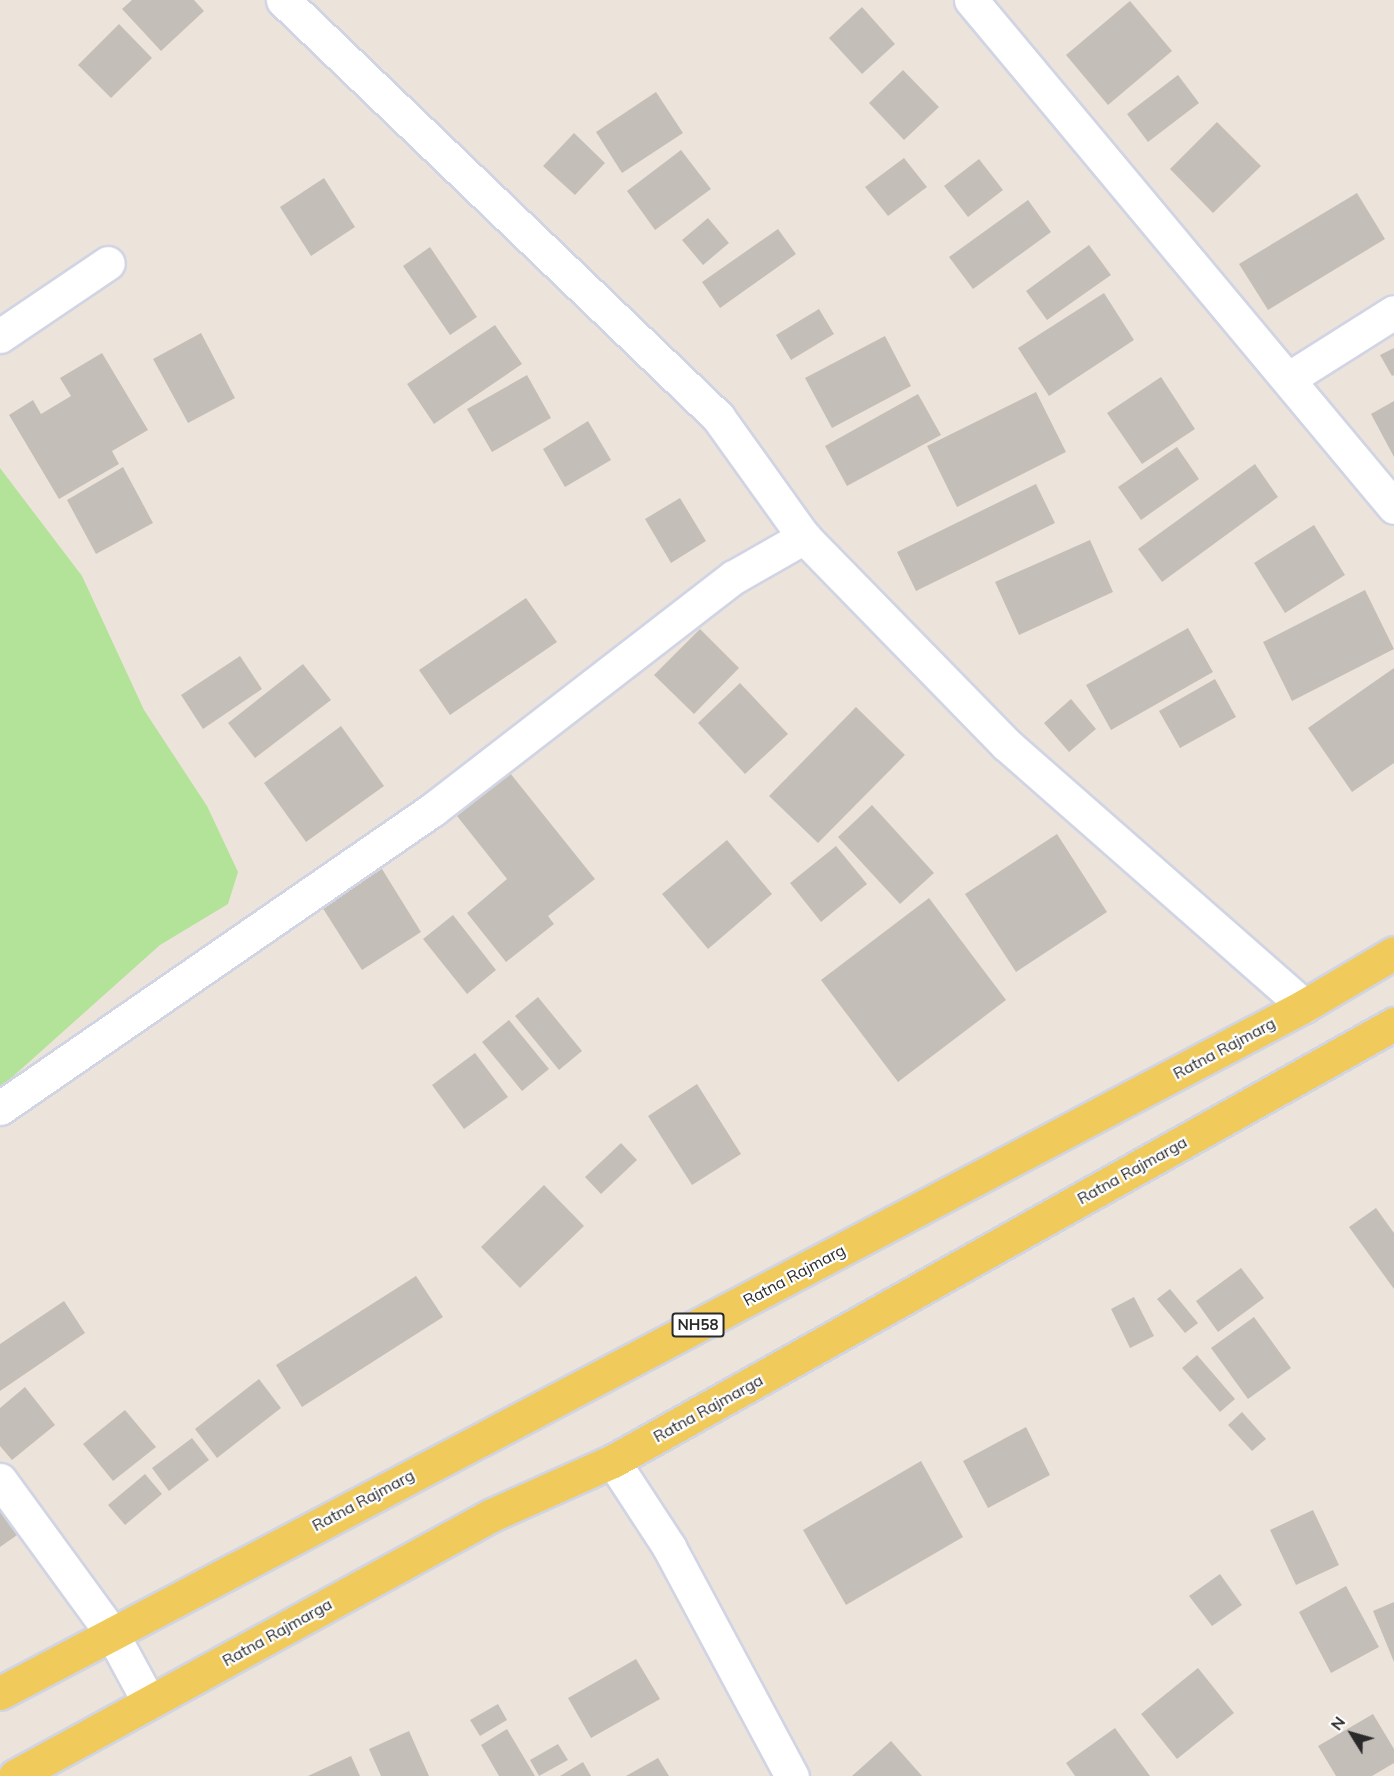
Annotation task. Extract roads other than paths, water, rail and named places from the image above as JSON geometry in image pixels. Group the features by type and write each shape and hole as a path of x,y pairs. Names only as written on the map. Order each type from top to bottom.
{"main road":[{"name":"Ratna Rajmarg","path":"0,1693 111,1632 1304,1006 1394,953"},
{"name":"Ratna Rajmarga","path":"15,1776 492,1515 613,1461 1394,1024"}],"street":[{"path":"283,0 718,417 804,537 1006,744 1304,1006"},
{"path":"971,0 1394,507"},
{"path":"0,336 108,263"},
{"path":"1288,379 1394,312"},
{"path":"0,1108 432,810 734,577 804,537"},
{"path":"613,1461 669,1547 792,1776"},
{"path":"0,1480 111,1632 148,1702"}]}
